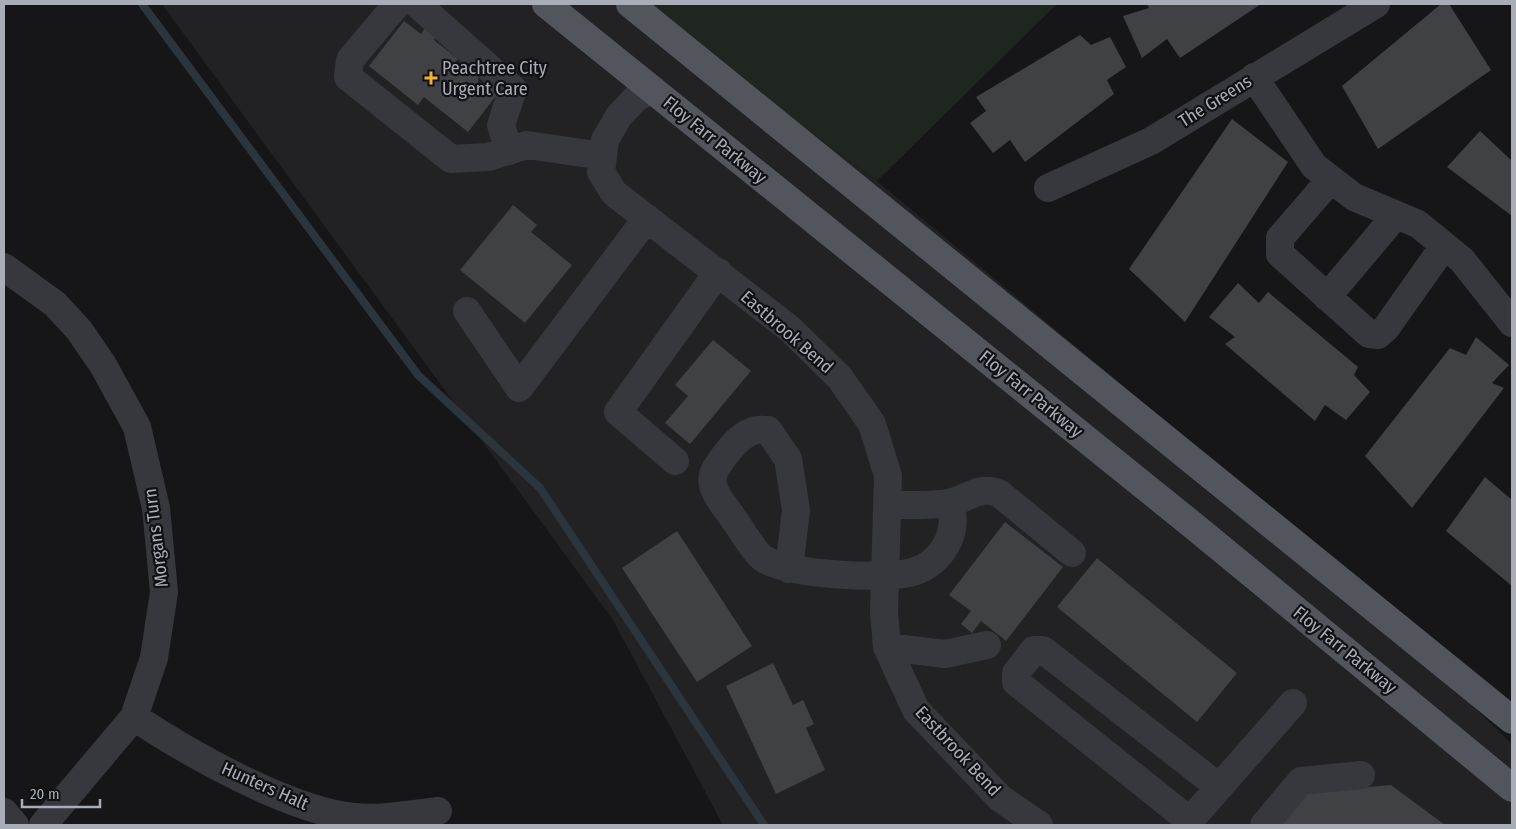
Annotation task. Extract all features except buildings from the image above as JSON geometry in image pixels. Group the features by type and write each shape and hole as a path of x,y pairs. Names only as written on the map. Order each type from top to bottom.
{"main road":[{"name":"Floy Farr Parkway","path":"546,4 1195,527 1512,788"},
{"path":"630,4 1512,720"}],"street":[{"path":"397,4 350,60 348,77 450,159 488,157 527,145 603,156"},
{"path":"417,4 513,89 501,125 509,151"},
{"name":"The Greens","path":"1048,188 1151,141 1376,4"},
{"path":"1254,77 1314,166 1354,198 1418,224 1462,260 1512,323"},
{"name":"Eastbrook Bend","path":"652,89 636,98 619,116 605,140 601,172 614,193 790,329 840,378 872,424 888,476 884,612 886,648 916,710 1000,798 1039,825"},
{"path":"1331,179 1280,238 1280,254 1369,334 1378,335 1386,328 1444,246"},
{"path":"1327,297 1396,215"},
{"path":"467,311 518,388 647,218"},
{"name":"Morgans Turn","path":"4,266 55,304 79,330 103,365 137,427 156,508 164,592 154,658 134,716 43,825"},
{"path":"675,461 618,412 718,272"},
{"path":"789,569 796,510 788,459 768,430 752,431 730,448 712,472 713,490 763,559 789,569 885,576 913,572 936,560 949,540 954,525 949,503"},
{"path":"888,505 949,503 962,500 977,491 992,490 1000,494 1072,553"},
{"path":"886,648 945,654 987,645"},
{"path":"1220,787 1043,650 1034,650 1016,673 1016,682 1188,823 1220,787 1293,703"},
{"name":"Hunters Halt","path":"134,716 173,744 284,797 326,812 354,818 438,811"},
{"path":"1264,825 1301,781 1361,775"},
{"path":"4,812 15,825"}],"shaded area":[{"path":"162,4 636,4 877,181 1264,503 1512,744 1512,825 723,825 613,620"},
{"path":"636,4 1057,4 877,181"}],"waterway":[{"path":"142,4 418,375 540,488 764,825"}],"place":[{"name":"Peachtree City Urgent Care","path":"431,78"}]}
